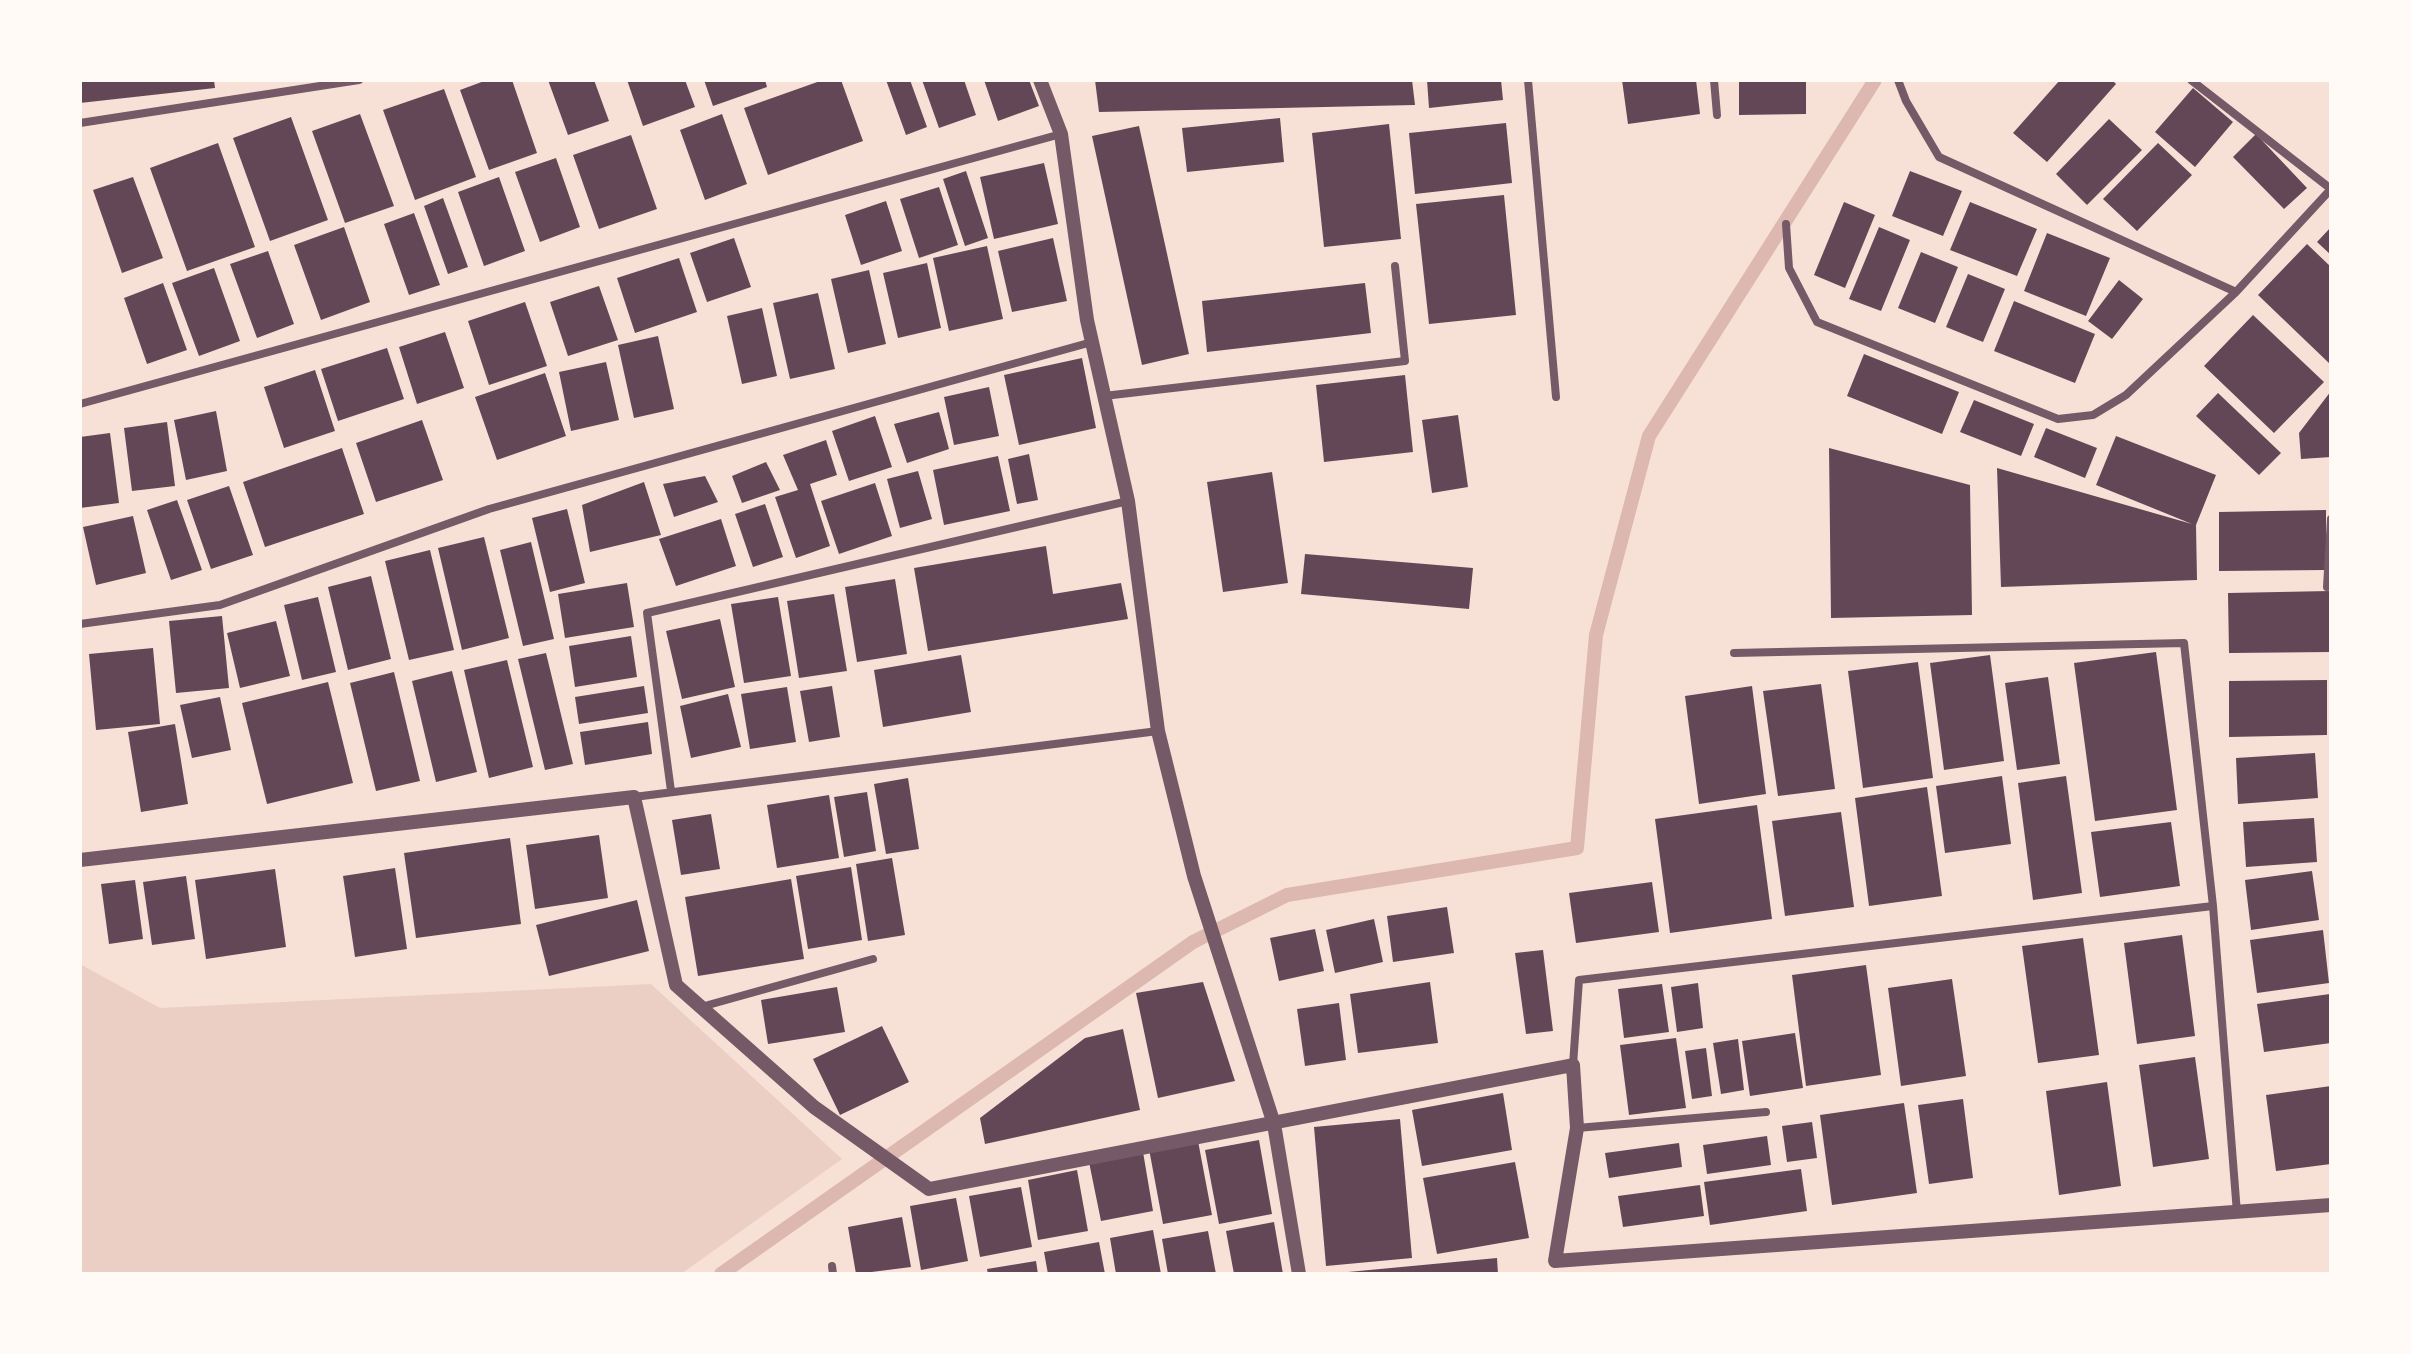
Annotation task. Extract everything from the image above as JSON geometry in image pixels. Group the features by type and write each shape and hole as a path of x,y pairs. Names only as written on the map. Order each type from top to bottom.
{"street":[{"path":"296,91 297,80"},
{"path":"80,123 359,80"},
{"path":"1040,80 1061,134 1092,342 1128,501 1158,731 1194,876 1274,1124 1299,1274"},
{"path":"1528,80 1556,397"},
{"path":"1714,80 1717,115"},
{"path":"1898,80 1906,101 1939,157 2236,292"},
{"path":"1786,224 1789,268 1817,322 2058,419 2093,415 2126,395 2236,292 2331,189 2191,80"},
{"path":"80,404 1061,134"},
{"path":"1104,396 1405,361 1395,266"},
{"path":"80,624 220,605 489,509 1092,342"},
{"path":"671,791 647,613 1128,501"},
{"path":"2327,587 2331,519"},
{"path":"1734,653 2184,643 2213,906 2237,1213"},
{"path":"80,860 634,797 1158,731"},
{"path":"634,797 676,985 814,1107 929,1189 1573,1065"},
{"path":"2213,906 1579,980 1573,1065 1577,1128 1554,1268 2331,1205"},
{"path":"701,1007 873,959"},
{"path":"1577,1128 1766,1112"}],"shaded area":[{"path":"80,964 160,1008 651,984 842,1159 681,1274 80,1274"}],"building":[{"path":"80,80 214,80 215,88 80,103"},
{"path":"487,80 512,80 537,153 489,170 460,90"},
{"path":"548,80 594,80 609,121 568,135"},
{"path":"627,80 685,80 695,107 643,126"},
{"path":"704,80 765,80 767,87 713,106"},
{"path":"823,80 841,80 863,141 768,175 744,108"},
{"path":"886,80 910,80 927,127 906,135"},
{"path":"922,80 964,80 976,115 939,128"},
{"path":"984,80 1029,80 1039,106 998,121"},
{"path":"1095,80 1412,80 1415,105 1099,112"},
{"path":"1427,80 1501,80 1503,100 1429,108"},
{"path":"1622,80 1696,80 1700,114 1628,124"},
{"path":"1739,80 1806,80 1806,114 1739,115"},
{"path":"2060,80 2112,80 2116,84 2047,162 2013,133"},
{"path":"2193,88 2233,122 2195,167 2155,132"},
{"path":"444,89 476,177 415,200 383,110"},
{"path":"360,114 394,206 345,223 312,131"},
{"path":"722,114 747,184 705,200 680,130"},
{"path":"291,117 328,220 270,241 233,138"},
{"path":"1280,118 1284,162 1187,172 1182,128"},
{"path":"2109,119 2142,150 2087,205 2056,174"},
{"path":"1506,123 1512,183 1415,194 1409,133"},
{"path":"1389,124 1401,239 1324,247 1312,133"},
{"path":"1139,126 1189,354 1142,365 1092,136"},
{"path":"2256,134 2307,188 2284,209 2233,157"},
{"path":"631,135 657,209 599,229 573,155"},
{"path":"218,143 255,247 187,271 150,168"},
{"path":"2158,143 2192,175 2137,231 2103,199"},
{"path":"556,158 580,227 540,242 515,172"},
{"path":"1044,163 1058,224 994,239 980,177"},
{"path":"966,171 988,238 965,246 943,179"},
{"path":"1910,171 1962,191 1943,236 1892,216"},
{"path":"133,177 163,258 122,273 93,190"},
{"path":"499,177 525,251 484,266 458,192"},
{"path":"939,187 958,245 919,258 900,199"},
{"path":"1504,195 1516,315 1429,324 1416,204"},
{"path":"443,198 468,267 448,274 424,206"},
{"path":"886,201 902,251 861,265 845,215"},
{"path":"1844,202 1875,215 1845,288 1814,275"},
{"path":"1970,202 2037,229 2017,276 1950,250"},
{"path":"414,213 440,285 409,295 384,224"},
{"path":"344,227 370,302 321,320 294,245"},
{"path":"1879,227 1910,240 1881,311 1849,299"},
{"path":"2331,227 2331,255 2317,242"},
{"path":"2047,233 2110,258 2086,316 2024,291"},
{"path":"734,238 751,287 707,302 690,253"},
{"path":"1053,238 1067,301 1012,312 998,251"},
{"path":"2307,244 2331,267 2331,365 2258,295"},
{"path":"987,246 1003,319 949,331 933,258"},
{"path":"268,251 294,324 257,338 230,264"},
{"path":"1921,252 1958,267 1935,323 1898,308"},
{"path":"679,258 697,312 635,333 617,278"},
{"path":"927,263 941,328 898,338 883,273"},
{"path":"214,268 240,341 199,356 172,283"},
{"path":"869,270 886,344 848,353 831,279"},
{"path":"1968,274 2005,289 1983,342 1946,327"},
{"path":"2119,280 2143,299 2112,339 2088,321"},
{"path":"163,283 187,350 147,364 124,298"},
{"path":"1365,283 1371,333 1207,352 1202,301"},
{"path":"599,286 618,340 568,356 550,302"},
{"path":"818,293 835,369 790,379 773,303"},
{"path":"2014,301 2095,334 2075,383 1994,351"},
{"path":"525,302 547,366 489,385 468,321"},
{"path":"762,308 777,376 742,384 727,316"},
{"path":"2253,315 2324,382 2274,433 2204,366"},
{"path":"445,332 464,388 417,404 399,347"},
{"path":"658,336 674,409 634,418 618,345"},
{"path":"387,348 404,399 338,421 321,369"},
{"path":"1864,354 1959,392 1942,434 1847,396"},
{"path":"1082,358 1096,428 1019,445 1004,375"},
{"path":"606,362 619,420 571,431 559,372"},
{"path":"315,370 335,431 284,448 264,387"},
{"path":"545,373 566,436 497,460 475,397"},
{"path":"1405,375 1413,452 1324,462 1316,385"},
{"path":"989,387 999,436 954,445 944,397"},
{"path":"2331,391 2331,457 2301,459 2299,433"},
{"path":"2218,393 2281,453 2259,475 2196,416"},
{"path":"1974,400 2034,424 2021,456 1960,432"},
{"path":"216,411 227,471 186,480 174,420"},
{"path":"939,412 949,449 907,463 894,424"},
{"path":"1458,415 1468,487 1432,493 1422,420"},
{"path":"875,416 892,467 849,481 832,431"},
{"path":"422,420 443,480 376,502 356,443"},
{"path":"167,422 175,486 132,491 124,428"},
{"path":"2046,428 2097,448 2085,478 2034,457"},
{"path":"110,433 119,503 80,508 80,437"},
{"path":"2116,436 2216,475 2196,525 2197,580 2001,587 1997,468 2192,524 2096,485"},
{"path":"826,440 837,475 810,484 830,546 796,558 775,497 798,490 783,455"},
{"path":"342,448 364,514 265,547 243,482"},
{"path":"1829,448 1970,485 1972,615 1831,618"},
{"path":"1029,454 1038,500 1017,504 1008,459"},
{"path":"998,456 1010,511 944,525 933,470"},
{"path":"766,462 780,490 742,503 732,476"},
{"path":"918,471 932,519 900,528 887,479"},
{"path":"1272,472 1288,583 1223,592 1207,482"},
{"path":"705,476 718,502 674,517 663,484"},
{"path":"644,482 661,535 590,552 582,505"},
{"path":"875,483 892,536 839,554 821,501"},
{"path":"229,486 253,555 211,569 187,500"},
{"path":"177,500 202,570 171,580 147,510"},
{"path":"765,504 783,557 753,567 735,514"},
{"path":"567,509 585,583 550,592 532,518"},
{"path":"2326,510 2326,570 2219,571 2219,512"},
{"path":"133,516 146,573 96,585 83,527"},
{"path":"721,519 736,566 676,586 659,539"},
{"path":"484,537 509,638 462,650 438,548"},
{"path":"531,542 554,639 523,646 500,550"},
{"path":"1046,546 1053,594 1121,583 1128,619 928,651 914,568"},
{"path":"430,550 454,650 409,660 385,561"},
{"path":"1305,554 1473,568 1469,609 1301,594"},
{"path":"371,576 391,659 348,670 328,587"},
{"path":"895,579 907,654 857,662 845,587"},
{"path":"627,583 634,627 565,638 558,594"},
{"path":"2330,591 2331,652 2229,653 2228,593"},
{"path":"834,594 847,671 799,678 787,601"},
{"path":"318,597 336,672 302,680 284,605"},
{"path":"778,597 791,676 744,683 731,604"},
{"path":"222,616 229,688 176,693 169,621"},
{"path":"720,619 735,687 682,699 666,631"},
{"path":"276,621 290,676 240,688 227,633"},
{"path":"631,636 637,677 575,687 569,646"},
{"path":"153,648 160,724 96,730 89,654"},
{"path":"2156,652 2177,810 2095,821 2074,663"},
{"path":"546,653 573,764 545,770 518,659"},
{"path":"961,655 971,712 883,727 874,670"},
{"path":"1990,655 2004,761 1944,770 1930,663"},
{"path":"507,660 533,767 489,778 464,670"},
{"path":"1918,662 1933,778 1863,788 1848,671"},
{"path":"452,671 477,772 436,782 412,681"},
{"path":"394,672 420,781 376,791 350,683"},
{"path":"2048,677 2060,764 2017,770 2005,683"},
{"path":"2327,680 2327,735 2229,737 2229,681"},
{"path":"328,682 353,783 267,804 242,703"},
{"path":"1821,684 1835,789 1778,796 1763,691"},
{"path":"644,686 648,713 579,724 575,697"},
{"path":"832,686 840,737 809,742 800,691"},
{"path":"1752,686 1766,794 1699,804 1685,696"},
{"path":"787,687 796,742 750,749 741,694"},
{"path":"728,694 741,747 691,758 680,706"},
{"path":"220,697 231,750 192,758 180,705"},
{"path":"648,722 652,754 585,765 580,732"},
{"path":"175,724 188,804 141,812 128,732"},
{"path":"2315,753 2318,798 2238,804 2236,758"},
{"path":"2002,776 2011,844 1945,853 1936,786"},
{"path":"2066,776 2082,893 2033,900 2018,783"},
{"path":"908,778 919,849 886,854 874,784"},
{"path":"1927,787 1942,896 1869,906 1855,798"},
{"path":"867,792 876,851 844,857 834,797"},
{"path":"829,795 839,858 777,868 767,805"},
{"path":"1757,805 1772,919 1670,933 1655,819"},
{"path":"1841,812 1854,907 1785,916 1772,821"},
{"path":"711,814 720,869 681,875 672,820"},
{"path":"2314,818 2317,862 2246,867 2243,822"},
{"path":"2171,822 2180,886 2100,897 2091,832"},
{"path":"599,835 608,898 535,909 526,845"},
{"path":"510,838 521,924 416,938 404,853"},
{"path":"892,858 905,935 868,941 856,864"},
{"path":"851,867 862,940 808,949 796,876"},
{"path":"395,868 407,949 355,957 343,876"},
{"path":"275,869 286,947 206,959 195,880"},
{"path":"2312,871 2319,920 2251,930 2245,880"},
{"path":"186,876 195,939 152,945 143,882"},
{"path":"791,879 804,959 698,976 685,897"},
{"path":"135,880 143,939 109,944 101,884"},
{"path":"1652,882 1659,932 1576,943 1569,893"},
{"path":"637,900 649,951 549,976 536,925"},
{"path":"1447,907 1454,953 1393,962 1387,916"},
{"path":"1374,919 1383,962 1335,973 1326,930"},
{"path":"1315,929 1324,971 1279,981 1270,938"},
{"path":"2323,930 2329,983 2257,993 2250,940"},
{"path":"2182,935 2195,1036 2137,1044 2124,943"},
{"path":"2083,938 2099,1055 2038,1063 2022,946"},
{"path":"1543,950 1553,1031 1526,1034 1515,953"},
{"path":"1866,965 1881,1075 1806,1086 1792,975"},
{"path":"1952,979 1966,1076 1901,1086 1888,988"},
{"path":"1203,982 1235,1081 1158,1098 1136,993"},
{"path":"1430,982 1438,1043 1358,1053 1350,994"},
{"path":"1698,983 1703,1028 1677,1032 1671,987"},
{"path":"1662,984 1669,1032 1624,1038 1618,989"},
{"path":"837,987 845,1032 768,1044 761,1000"},
{"path":"2330,994 2331,1043 2264,1052 2257,1004"},
{"path":"1339,1003 1346,1060 1305,1066 1297,1009"},
{"path":"882,1026 909,1082 840,1115 813,1059"},
{"path":"1123,1029 1140,1110 985,1144 980,1118 1085,1038"},
{"path":"1795,1033 1803,1088 1750,1096 1742,1041"},
{"path":"1676,1038 1686,1108 1629,1115 1620,1045"},
{"path":"1738,1039 1744,1090 1721,1094 1713,1043"},
{"path":"1706,1048 1712,1096 1692,1099 1685,1051"},
{"path":"2195,1057 2209,1159 2153,1167 2139,1065"},
{"path":"2107,1082 2121,1186 2059,1195 2046,1091"},
{"path":"2331,1086 2331,1164 2276,1171 2266,1095"},
{"path":"1503,1093 1512,1150 1422,1166 1412,1110"},
{"path":"1963,1099 1973,1178 1929,1184 1918,1105"},
{"path":"1904,1103 1917,1193 1832,1205 1820,1115"},
{"path":"1400,1119 1412,1258 1326,1266 1314,1127"},
{"path":"1812,1122 1817,1158 1787,1162 1782,1126"},
{"path":"1767,1136 1771,1165 1707,1174 1703,1145"},
{"path":"1259,1140 1272,1214 1219,1224 1205,1150"},
{"path":"1198,1141 1212,1215 1163,1224 1149,1149"},
{"path":"1679,1143 1682,1167 1609,1178 1605,1153"},
{"path":"1143,1152 1153,1211 1101,1221 1089,1162"},
{"path":"1515,1162 1529,1238 1437,1254 1423,1178"},
{"path":"1801,1169 1807,1211 1710,1225 1704,1182"},
{"path":"1077,1170 1088,1231 1038,1240 1028,1180"},
{"path":"1700,1185 1704,1216 1623,1227 1618,1196"},
{"path":"1021,1187 1032,1247 980,1257 969,1196"},
{"path":"956,1198 968,1261 921,1270 910,1206"},
{"path":"902,1217 911,1267 856,1274 848,1227"},
{"path":"1274,1222 1283,1274 1234,1274 1226,1231"},
{"path":"1153,1230 1161,1274 1116,1274 1110,1238"},
{"path":"1208,1231 1216,1274 1168,1274 1162,1239"},
{"path":"1099,1242 1105,1274 1048,1274 1044,1252"},
{"path":"1497,1258 1498,1274 1348,1272"},
{"path":"1036,1261 1038,1274 988,1274 987,1269"}],"waterway":[{"path":"721,1274 1193,942 1287,895 1577,848 1596,635 1649,436 1875,80"}]}
